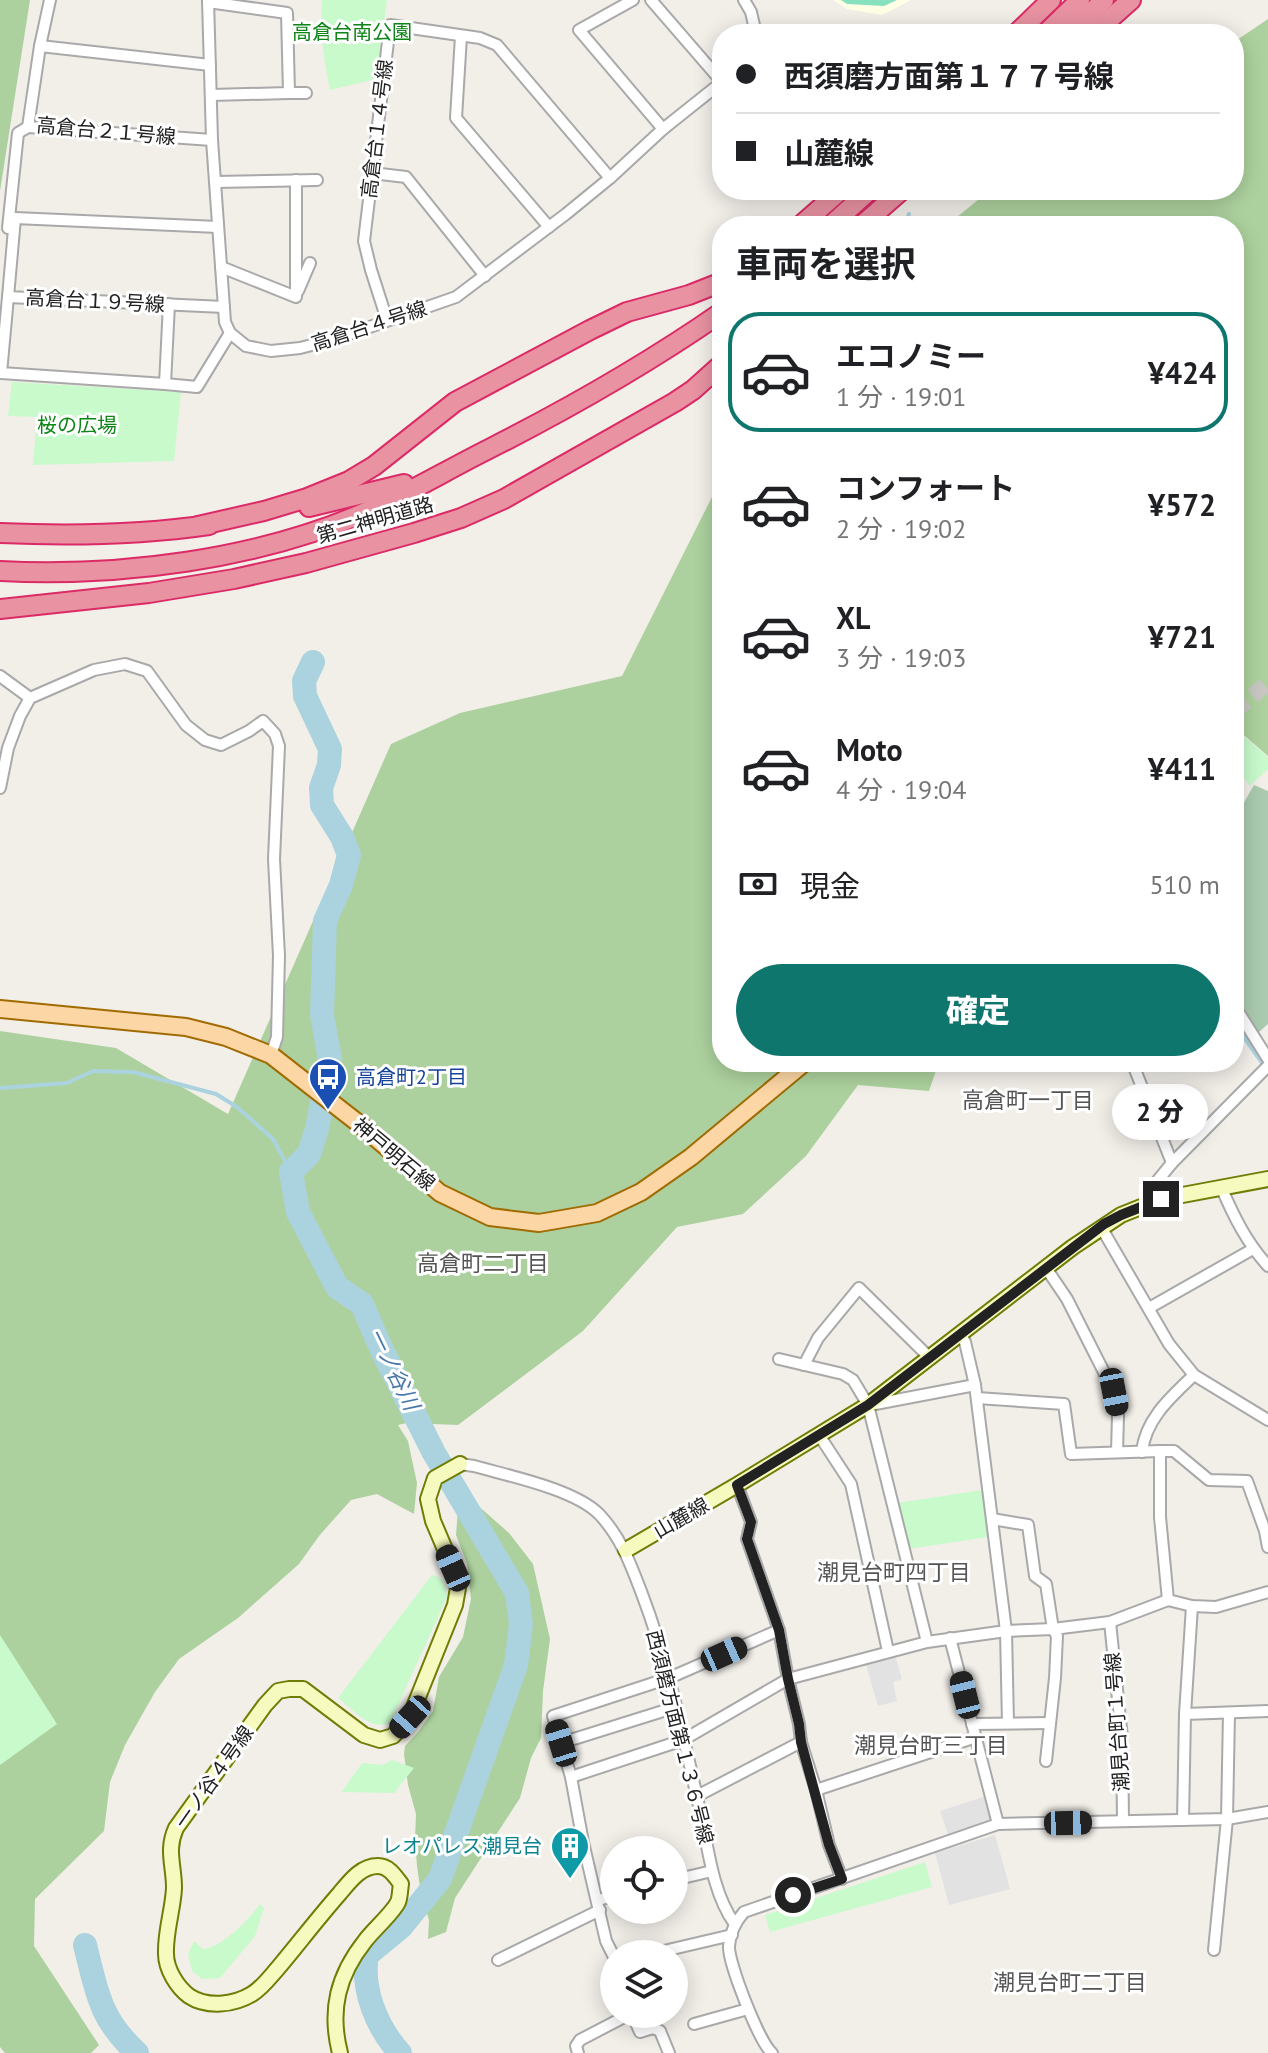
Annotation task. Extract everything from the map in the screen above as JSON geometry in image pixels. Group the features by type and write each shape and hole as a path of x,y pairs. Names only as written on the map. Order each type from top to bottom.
{"highway":[{"path":"1026,24 1051,0"},
{"path":"1055,24 1080,0"},
{"path":"1079,24 1104,0"},
{"path":"1104,24 1131,0"},
{"path":"811,216 830,200"},
{"path":"841,216 859,200"},
{"path":"872,216 891,200"},
{"path":"198,526 264,511 349,481 374,466 455,402 627,312 712,286"},
{"name":"第二神明道路","path":"0,571 104,570 172,563 244,550 309,533 367,511 565,410 712,318"},
{"name":"第二神明道路","path":"0,609 149,593 234,579 306,563 461,518 504,499 675,402 712,373"},
{"name":"第二神明道路","path":"0,533 122,533 266,516 413,481 471,458"}],"main road":[{"name":"神戸明石線","path":"0,1009 186,1027 226,1037 271,1055 440,1193 490,1217 539,1223 597,1213 641,1192 691,1157 793,1072"}],"street":[{"name":"高倉台２１号線","path":"50,0 28,127 212,140"},
{"path":"633,0 579,30 663,129"},
{"path":"651,0 712,70"},
{"path":"744,0 754,24"},
{"path":"8,297 1,374 197,387 230,333 225,322 212,140 208,1 287,13 289,93"},
{"name":"高倉台１４号線","path":"387,320 364,241 390,25 480,38 497,45 610,178"},
{"path":"461,36 456,118 549,227"},
{"path":"40,46 210,65"},
{"name":"高倉台４号線","path":"230,333 246,346 271,351 300,348 456,297 610,178 663,129 712,90"},
{"path":"211,95 306,93"},
{"path":"13,243 6,243 18,133 28,127"},
{"path":"372,173 406,177 485,276"},
{"path":"296,180 296,297"},
{"path":"215,182 317,180"},
{"name":"高倉台１９号線","path":"218,227 15,218 8,297 224,307"},
{"path":"296,297 310,263"},
{"path":"221,267 296,297"},
{"path":"165,384 169,304"},
{"path":"0,788 8,748 30,698 94,670 125,664 147,671 186,725 205,740 221,745 263,721 275,734 279,746 274,859 279,956 277,1037 271,1055"},
{"path":"0,676 30,698"},
{"path":"1244,1021 1268,1059"},
{"path":"1161,1199 1154,1192 1154,1185 1264,1070"},
{"path":"1136,1072 1172,1163"},
{"name":"山麓線","path":"626,1550 868,1405 1046,1268 1121,1215 1161,1199 1268,1179"},
{"path":"1222,1189 1233,1216 1253,1249 1268,1266"},
{"path":"1101,1227 1169,1344 1194,1375 1268,1420"},
{"path":"1149,1308 1253,1249"},
{"path":"1046,1268 1067,1299 1114,1392 1118,1416 1117,1452"},
{"path":"804,1365 818,1338 859,1288 930,1358"},
{"path":"961,1335 977,1398 1006,1631 1008,1723"},
{"path":"779,1359 843,1374 853,1380 868,1405 927,1642"},
{"path":"1142,1452 1154,1419 1166,1402 1194,1375"},
{"path":"868,1405 975,1385"},
{"path":"977,1398 1064,1404 1071,1454 1174,1451 1209,1480 1247,1481 1268,1547"},
{"path":"819,1435 851,1484 888,1651"},
{"path":"1160,1451 1160,1517 1168,1600"},
{"name":"一ノ谷４号線","path":"340,2053 335,2025 341,1980 363,1942 398,1903 401,1884 392,1871 380,1865 362,1870 254,1993 236,2002 208,2003 189,1996 175,1982 165,1955 174,1886 171,1839 220,1766 278,1691 303,1689 364,1735 380,1740 393,1736 410,1717 455,1605 458,1588 428,1499 435,1478 460,1464"},
{"name":"西須磨方面第１３６号線","path":"460,1464 567,1494 598,1512 626,1550 651,1616 669,1678 712,1871 727,1913 734,1923"},
{"path":"737,1485 751,1522 747,1539 779,1630 801,1742 829,1845 842,1879"},
{"path":"992,1519 1028,1525 1035,1576 1046,1584 1053,1629 1057,1636 1046,1761"},
{"path":"571,1777 683,1740 788,1679 888,1651 950,1638 1110,1622 1168,1600 1192,1606 1216,1607 1268,1592"},
{"path":"1183,1820 1185,1714 1192,1606"},
{"name":"潮見台町１号線","path":"1110,1622 1122,1738 1123,1821"},
{"path":"606,1940 571,1777 553,1716 669,1678 779,1630"},
{"path":"950,1638 998,1824"},
{"path":"561,1743 676,1707"},
{"path":"1185,1714 1268,1711"},
{"path":"1214,1950 1227,1819 1229,1713"},
{"path":"972,1724 1050,1723"},
{"path":"816,1790 976,1737"},
{"path":"697,1796 801,1742"},
{"path":"768,2052 748,2009 728,1948 734,1923 744,1912 998,1824 1227,1819 1268,1812"},
{"path":"688,1877 712,1871"},
{"path":"498,1960 599,1905"},
{"path":"688,1945 732,1935"},
{"path":"694,2024 748,2009"},
{"path":"578,2053 576,2046 580,2040 604,2028"},
{"path":"653,2028 660,2031 669,2053"}],"shaded area":[{"path":"833,0 911,0 882,15 847,9"},
{"path":"1254,785 1268,791 1268,1024 1258,1033 1244,1010 1244,802"},
{"path":"895,1655 902,1679 893,1682 897,1701 878,1706 865,1662"},
{"path":"986,1796 994,1821 948,1834 940,1811"},
{"path":"995,1835 1010,1889 949,1905 935,1853"}],"green space":[{"path":"0,0 30,0 0,191"},
{"name":"高倉台南公園","path":"322,0 387,0 376,79 330,90 321,23"},
{"path":"841,0 897,0 884,6 847,4"},
{"path":"1268,19 1268,756 1244,735 1244,216 958,216 978,200 1244,200 1244,35"},
{"name":"桜の広場","path":"12,382 181,392 174,461 33,465 37,417 8,416"},
{"path":"712,497 712,1072 936,1072 929,1091 858,1085 806,1156 743,1214 677,1227 583,1331 458,1425 398,1425 408,1441 417,1483 414,1514 377,1494 351,1500 299,1564 238,1618 179,1659 155,1692 125,1745 110,1782 104,1831 35,1899 34,1946 99,2045 91,2053 5,2053 0,2047 0,1031 116,1048 228,1114 391,744 460,713 622,676"},
{"path":"1244,736 1268,757 1268,769 1250,786 1244,777"},
{"path":"983,1490 988,1537 908,1549 897,1503"},
{"path":"475,1503 509,1533 533,1564 550,1639 541,1738 531,1758 520,1798 455,1898 446,1932 428,1939 429,1920 417,1866 416,1814 404,1754 405,1746 433,1711 439,1677 463,1637 471,1599 467,1564 456,1535 458,1509"},
{"path":"432,1575 444,1583 447,1597 390,1723 368,1722 338,1698"},
{"path":"0,1635 57,1724 0,1765"},
{"path":"392,1760 414,1768 394,1793 342,1792 362,1763 383,1765"},
{"path":"925,1862 932,1887 770,1932 765,1915"},
{"path":"260,1904 264,1908 255,1936 220,1978 202,1979 192,1971 188,1954 194,1941 203,1949 219,1943"}],"waterway":[{"name":"一ノ谷川","path":"313,662 304,681 305,696 330,749 329,765 321,788 322,805 349,855 341,885 325,921 322,1015 330,1059 317,1129 309,1154 291,1172 298,1212 337,1287 362,1304 434,1453 517,1593 521,1624 516,1665 440,1879 401,1927 367,1955 366,1981 373,2007 384,2032 400,2053"},
{"path":"1244,1037 1265,1067"},
{"path":"0,1088 67,1083 93,1071 133,1072 216,1094 237,1107 273,1139 291,1172"},
{"path":"85,1945 101,2004 115,2028 137,2053"}],"tunnel":[{"path":"1244,703 1268,683"}],"place":[{"name":"高倉町2丁目","path":"328,1111"},
{"name":"レオパレス潮見台","path":"570,1880"}],"district":[{"name":"高倉町一丁目","path":"1028,1100"},
{"name":"高倉町二丁目","path":"483,1263"},
{"name":"潮見台町四丁目","path":"894,1572"},
{"name":"潮見台町三丁目","path":"931,1745"},
{"name":"潮見台町二丁目","path":"1070,1982"}],"route":[{"path":"793,1895 842,1879 829,1845 801,1742 779,1630 747,1539 751,1522 737,1485 868,1405 1104,1224 1161,1199"}]}
